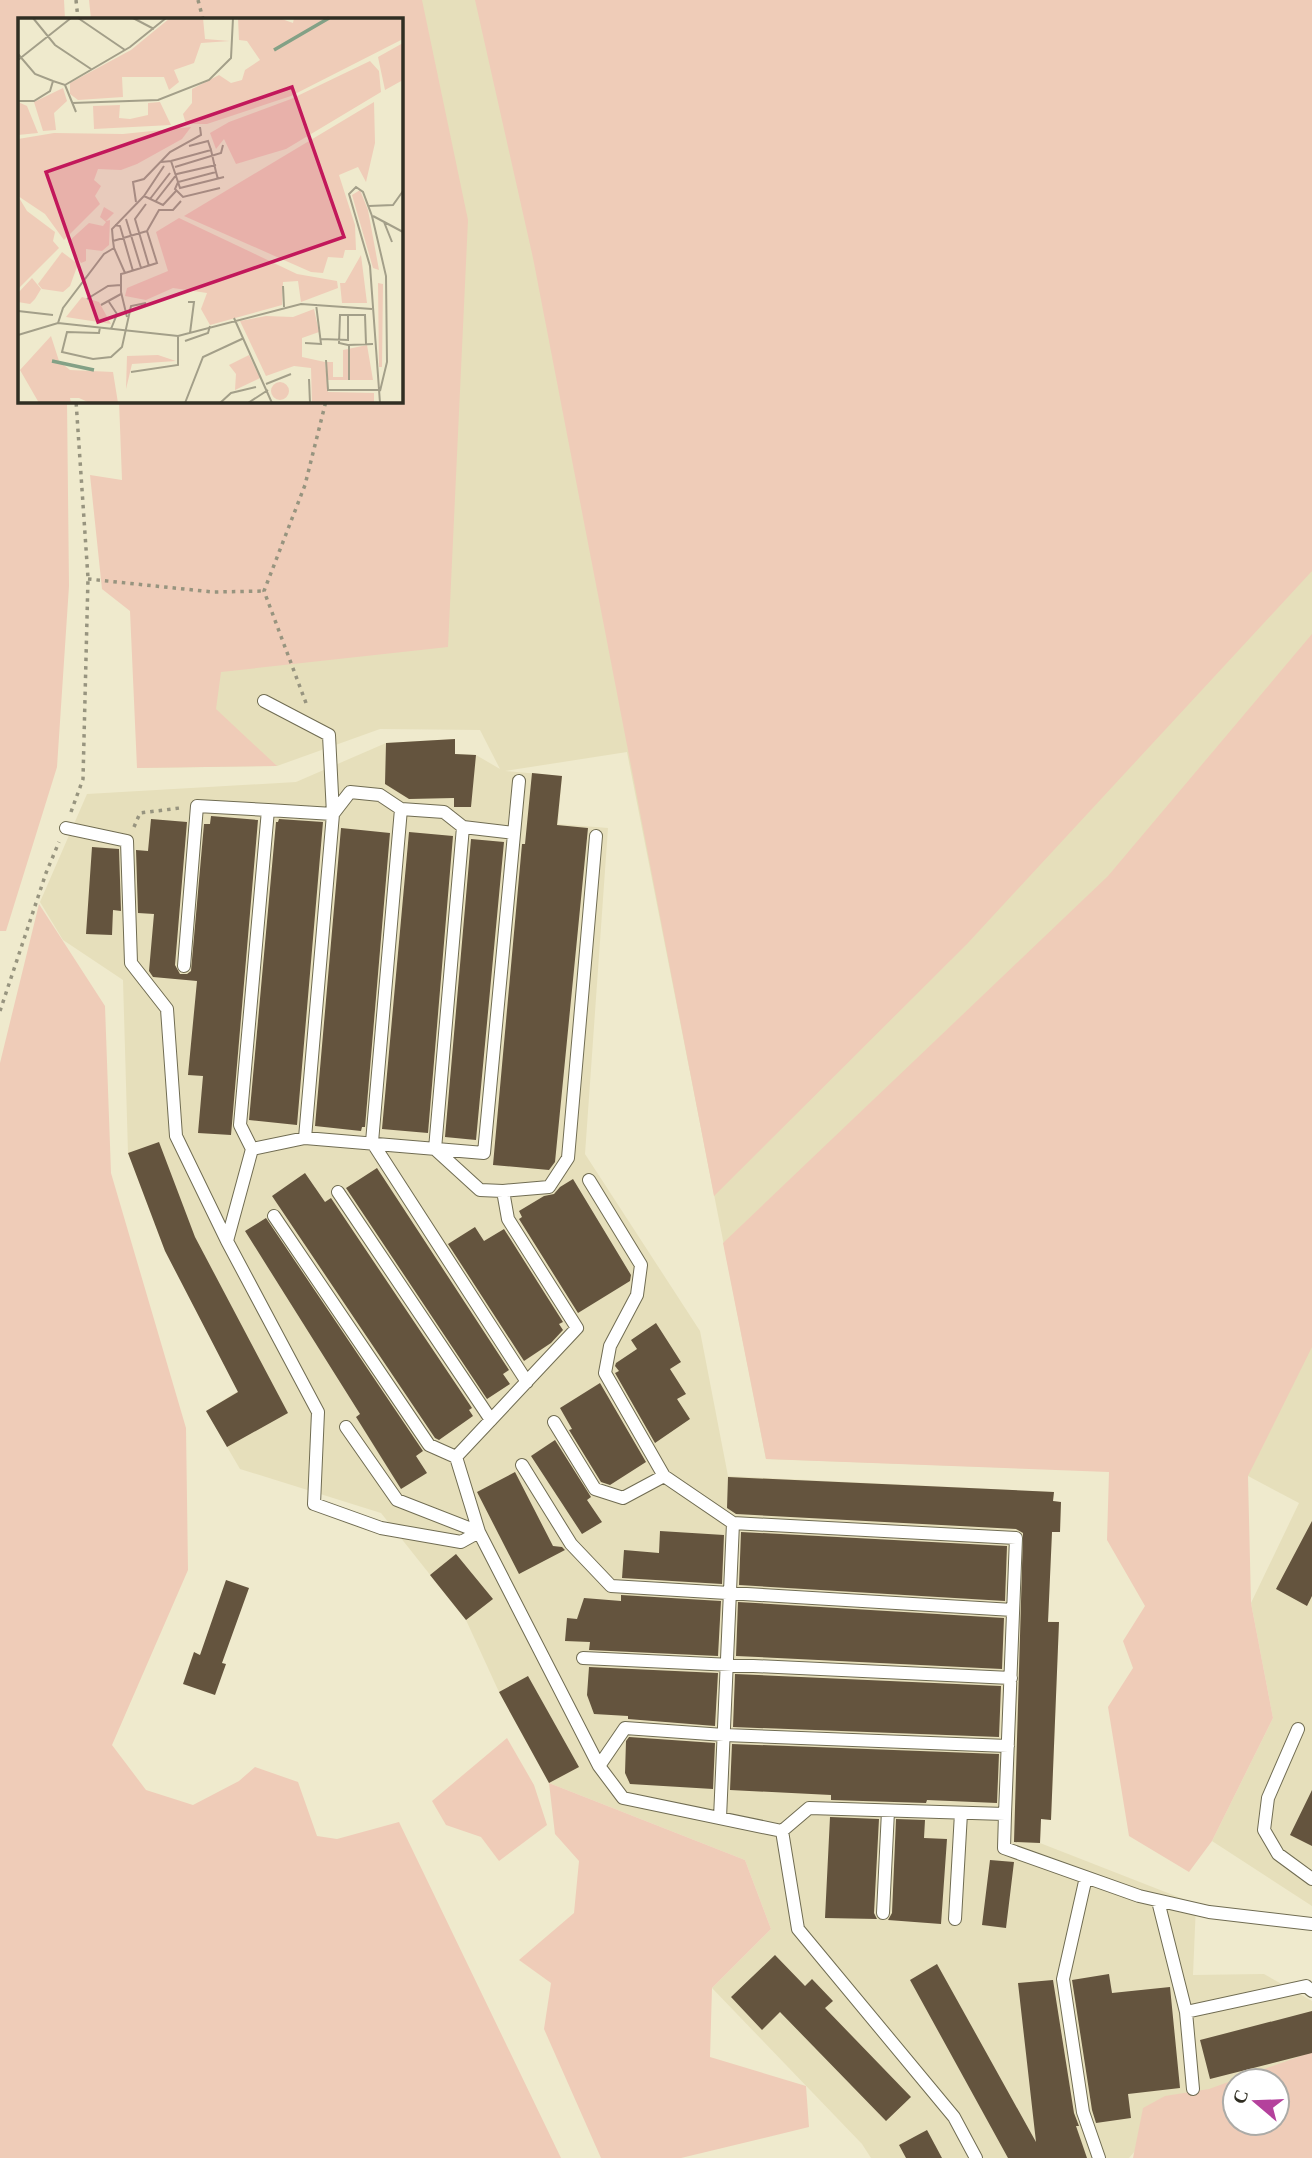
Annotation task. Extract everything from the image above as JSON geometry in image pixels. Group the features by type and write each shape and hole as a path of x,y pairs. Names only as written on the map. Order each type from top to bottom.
{"lane":[{"path":"264,701 328,735 333,814 305,1138"},
{"path":"252,1149 305,1138 484,1153 519,781"},
{"path":"333,814 350,792 380,794 401,809 444,812 463,827 514,833"},
{"path":"184,966 197,806 333,814"},
{"path":"401,809 372,1142 527,1382"},
{"path":"228,1241 252,1149 240,1125 268,810"},
{"path":"435,1149 463,827"},
{"path":"65,828 127,842 131,963 167,1009 176,1136 318,1412 314,1504 380,1528 461,1542 480,1532"},
{"path":"435,1149 480,1190 549,1187 568,1158 596,836"},
{"path":"589,1180 641,1265 637,1295 610,1346 605,1373 664,1476 733,1523 1016,1538 1004,1848 1158,1901 1209,1912 1312,1924"},
{"path":"456,1457 577,1328 508,1219 503,1191"},
{"path":"338,1192 491,1420"},
{"path":"274,1216 429,1445 456,1457 480,1532 599,1766 623,1798 782,1831"},
{"path":"554,1422 595,1489 622,1498 664,1476"},
{"path":"346,1427 397,1500 480,1532"},
{"path":"522,1465 571,1544 611,1586 1013,1610"},
{"path":"720,1818 733,1523"},
{"path":"583,1658 1011,1678"},
{"path":"599,1766 625,1728 724,1735 1009,1746"},
{"path":"1298,1729 1268,1798 1264,1830 1278,1854 1312,1879"},
{"path":"782,1831 809,1808 1005,1815"},
{"path":"883,1913 888,1811"},
{"path":"955,1919 961,1813"},
{"path":"782,1831 798,1929 954,2117 976,2158"},
{"path":"1086,1877 1063,1979 1083,2112 1099,2158"},
{"path":"1158,1901 1186,2012 1193,2089"},
{"path":"1186,2012 1306,1986 1312,1991"}],"path":[{"path":"76,0 78,18"},
{"path":"198,0 203,18"},
{"path":"0,1011 46,873 83,779 88,578 76,402"},
{"path":"316,728 264,591 305,485 326,402"},
{"path":"88,578 213,592 264,591"},
{"path":"127,842 140,813 197,806"}],"shaded area":[{"path":"0,0 64,0 65,18 18,18 18,402 67,402 69,586 57,767 6,931 0,931"},
{"path":"89,0 422,0 468,220 448,647 221,672 216,709 277,766 137,768 130,611 102,589 90,475 122,480 119,402 402,402 402,18 91,18"},
{"path":"270,0 1312,0 1312,1906 1212,1841 1273,1718 1251,1603 1299,1503 1248,1476 766,1459 627,752 505,771 562,776 558,824 608,828 585,1154 700,1331 728,1476 1054,1492 1053,1501 1061,1502 1060,1532 1052,1532 1048,1621 1059,1622 1051,1820 1041,1819 1040,1843 1196,1904 1193,1975 1264,1974 1312,2001 1312,2054 1277,2067 1221,2067 1221,2088 1175,2105 1129,2158 871,2158 862,2144 712,1988 771,1929 745,1860 549,1783 499,1692 466,1620 381,1513 240,1469 206,1411 238,1391 165,1251 128,1153 123,980 63,940 40,902 87,794 296,782 386,743 455,739 455,754 476,755 500,769 480,730 380,729 277,766 137,768 402,402 402,18"},
{"path":"475,0 1312,0 1312,571 967,944 714,1196 533,258"},
{"path":"1312,634 1312,1347 1248,1476 1251,1603 1273,1718 1212,1841 1189,1872 1129,1836 1108,1707 1133,1668 1123,1641 1145,1606 1107,1540 1109,1472 766,1459 723,1243 1108,876"},
{"path":"39,904 105,1006 111,1173 186,1428 188,1570 112,1745 146,1790 193,1805 239,1781 255,1767 298,1782 317,1836 337,1839 399,1822 561,2158 0,2158 0,1063"},
{"path":"507,1738 534,1785 547,1825 499,1861 481,1837 446,1825 432,1801"},
{"path":"549,1783 745,1860 771,1929 712,1988 710,2057 806,2086 809,2127 681,2158 601,2158 544,2029 551,1983 519,1960 574,1913 579,1861 555,1834"},
{"path":"1312,2052 1312,2158 1133,2158 1143,2108 1165,2096 1221,2085 1221,2137 1291,2137 1291,2067 1270,2067"}],"building":[{"path":"455,739 455,754 476,755 471,807 454,807 454,798 409,799 385,784 386,743"},
{"path":"532,773 562,776 557,825 588,828 555,1162 549,1170 493,1165 522,844 525,844"},
{"path":"211,816 258,820 231,1135 198,1133 203,1076 188,1075 197,981 153,977 149,971 154,914 138,913 136,850 148,851 151,819 187,822 175,965 180,974 191,971 204,824 210,824"},
{"path":"279,819 323,822 297,1125 249,1120 276,822"},
{"path":"341,828 390,833 365,1127 362,1127 361,1131 315,1126"},
{"path":"409,832 453,836 428,1133 382,1129"},
{"path":"471,839 504,842 476,1140 445,1137"},
{"path":"92,847 119,849 121,911 113,910 112,935 86,934"},
{"path":"159,1142 195,1237 288,1413 227,1447 206,1411 238,1392 165,1251 128,1153"},
{"path":"377,1168 509,1370 503,1374 510,1384 487,1399 346,1188"},
{"path":"305,1173 325,1202 331,1198 472,1408 469,1410 473,1416 439,1440 435,1438 272,1196"},
{"path":"573,1179 631,1275 630,1281 578,1313 519,1219 522,1217 519,1211 544,1196 554,1194"},
{"path":"266,1218 423,1451 416,1456 427,1473 401,1489 356,1417 360,1414 245,1231"},
{"path":"475,1227 484,1241 504,1229 563,1322 559,1324 563,1330 551,1343 524,1361 448,1244"},
{"path":"656,1323 681,1362 670,1369 686,1394 677,1399 690,1419 655,1443 615,1373 619,1371 615,1366 637,1349 631,1340"},
{"path":"600,1383 646,1462 610,1485 601,1482 569,1430 572,1429 560,1408"},
{"path":"555,1440 591,1497 587,1500 602,1522 582,1534 531,1456"},
{"path":"515,1472 553,1546 565,1550 519,1574 477,1492"},
{"path":"728,1477 1054,1492 1053,1501 1061,1502 1060,1532 1052,1532 1048,1622 1059,1622 1051,1820 1041,1819 1040,1843 1014,1842 1023,1533 1016,1529 736,1514 727,1508"},
{"path":"1312,1521 1312,1596 1307,1606 1276,1589"},
{"path":"660,1531 724,1535 722,1584 622,1578 624,1550 659,1553"},
{"path":"741,1532 1007,1546 1005,1601 739,1585"},
{"path":"456,1554 493,1599 466,1620 430,1575"},
{"path":"226,1580 249,1588 222,1663 226,1664 215,1695 183,1684 194,1652 200,1655"},
{"path":"621,1595 721,1601 718,1656 589,1650 590,1642 565,1641 567,1618 577,1619 584,1598 621,1601"},
{"path":"738,1602 1004,1618 1002,1669 736,1656"},
{"path":"589,1667 718,1673 715,1726 594,1714 587,1695"},
{"path":"735,1674 1001,1686 999,1737 733,1727"},
{"path":"528,1676 579,1767 549,1783 499,1692"},
{"path":"629,1737 715,1743 713,1789 630,1784 625,1773 626,1741"},
{"path":"732,1744 999,1754 997,1803 831,1800 831,1795 730,1790"},
{"path":"1312,1790 1312,1846 1290,1835"},
{"path":"830,1817 879,1819 874,1913 877,1919 825,1918"},
{"path":"896,1819 925,1820 924,1838 947,1839 941,1924 888,1920 892,1913"},
{"path":"990,1860 1014,1862 1006,1928 982,1925"},
{"path":"775,1955 805,1986 812,1979 833,2001 825,2008 911,2097 886,2121 780,2012 762,2030 731,1997"},
{"path":"937,1964 1036,2142 1018,1983 1053,1980 1074,2113 1079,2126 1076,2126 1087,2158 1008,2158 910,1980"},
{"path":"1109,1974 1112,1993 1170,1987 1180,2088 1128,2094 1131,2118 1096,2123 1072,1980"},
{"path":"1312,2011 1312,2053 1257,2067 1221,2067 1221,2076 1210,2079 1200,2040"},
{"path":"927,2130 942,2158 906,2158 899,2145"}]}
